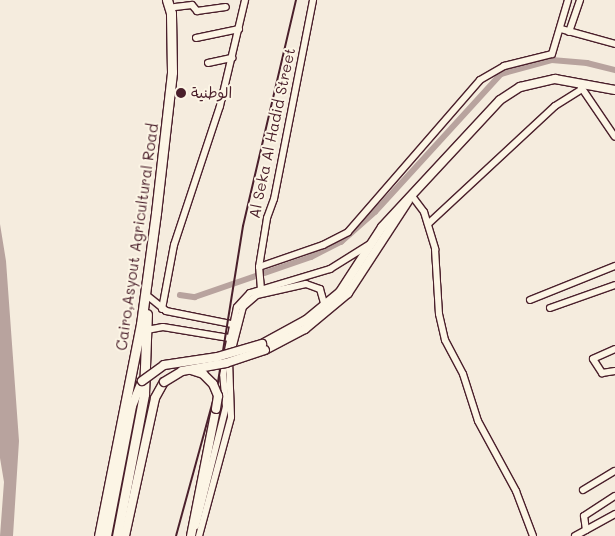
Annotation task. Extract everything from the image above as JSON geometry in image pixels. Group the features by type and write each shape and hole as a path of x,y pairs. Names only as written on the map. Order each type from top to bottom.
{"highway":[{"name":"Cairo,Asyout Agricultural Road","path":"99,536 141,324 156,213 172,72 171,13 167,0"},
{"name":"Cairo,Asyout Agricultural Road","path":"117,536 144,394 148,297 174,101 175,4"}],"main road":[{"path":"107,536 132,406 142,380 164,365 263,347 325,306 351,279 371,243 482,116 505,96 543,80 615,90"},
{"path":"125,536 155,398 164,382 187,369 226,363 305,329 344,298 360,278 410,198"},
{"path":"187,369 203,374 213,384 218,396 192,536"}],"street":[{"path":"162,309 174,245 215,121 239,29 244,0"},
{"name":"Al Seka Al Hadid Street","path":"260,285 259,270 313,0"},
{"path":"259,270 323,245 348,232 475,85 504,66 551,55 561,29 568,0"},
{"path":"569,32 580,0"},
{"path":"175,4 192,5 197,11 226,7"},
{"path":"196,38 239,29"},
{"path":"561,29 615,44"},
{"path":"208,63 232,58"},
{"path":"428,224 580,85 615,137"},
{"path":"410,198 428,224 435,249 439,314 445,340 463,374 478,421 516,492 533,536"},
{"path":"192,536 226,407 223,374 231,324 240,303 260,285 330,269 371,243"},
{"path":"530,300 615,266"},
{"path":"200,536 231,417 230,362 243,307 257,295 306,284 320,289 325,306"},
{"path":"550,308 615,285"},
{"path":"148,297 162,309 218,319 231,324"},
{"path":"147,330 159,327 229,338"},
{"path":"615,349 596,355 593,358 602,373 615,371"},
{"path":"583,490 615,471"},
{"path":"586,530 584,516 615,496"},
{"path":"576,536 615,514"}],"shaded area":[{"path":"0,224 6,261 19,441 13,536 0,536 4,482 0,458"}],"waterway":[{"path":"180,295 195,297 311,257 341,242 375,212 501,74 552,60 587,63 615,70"}],"railway":[{"path":"176,536 218,382 243,226 296,0"}],"place":[{"name":"الوطنية","path":"181,93"}]}
